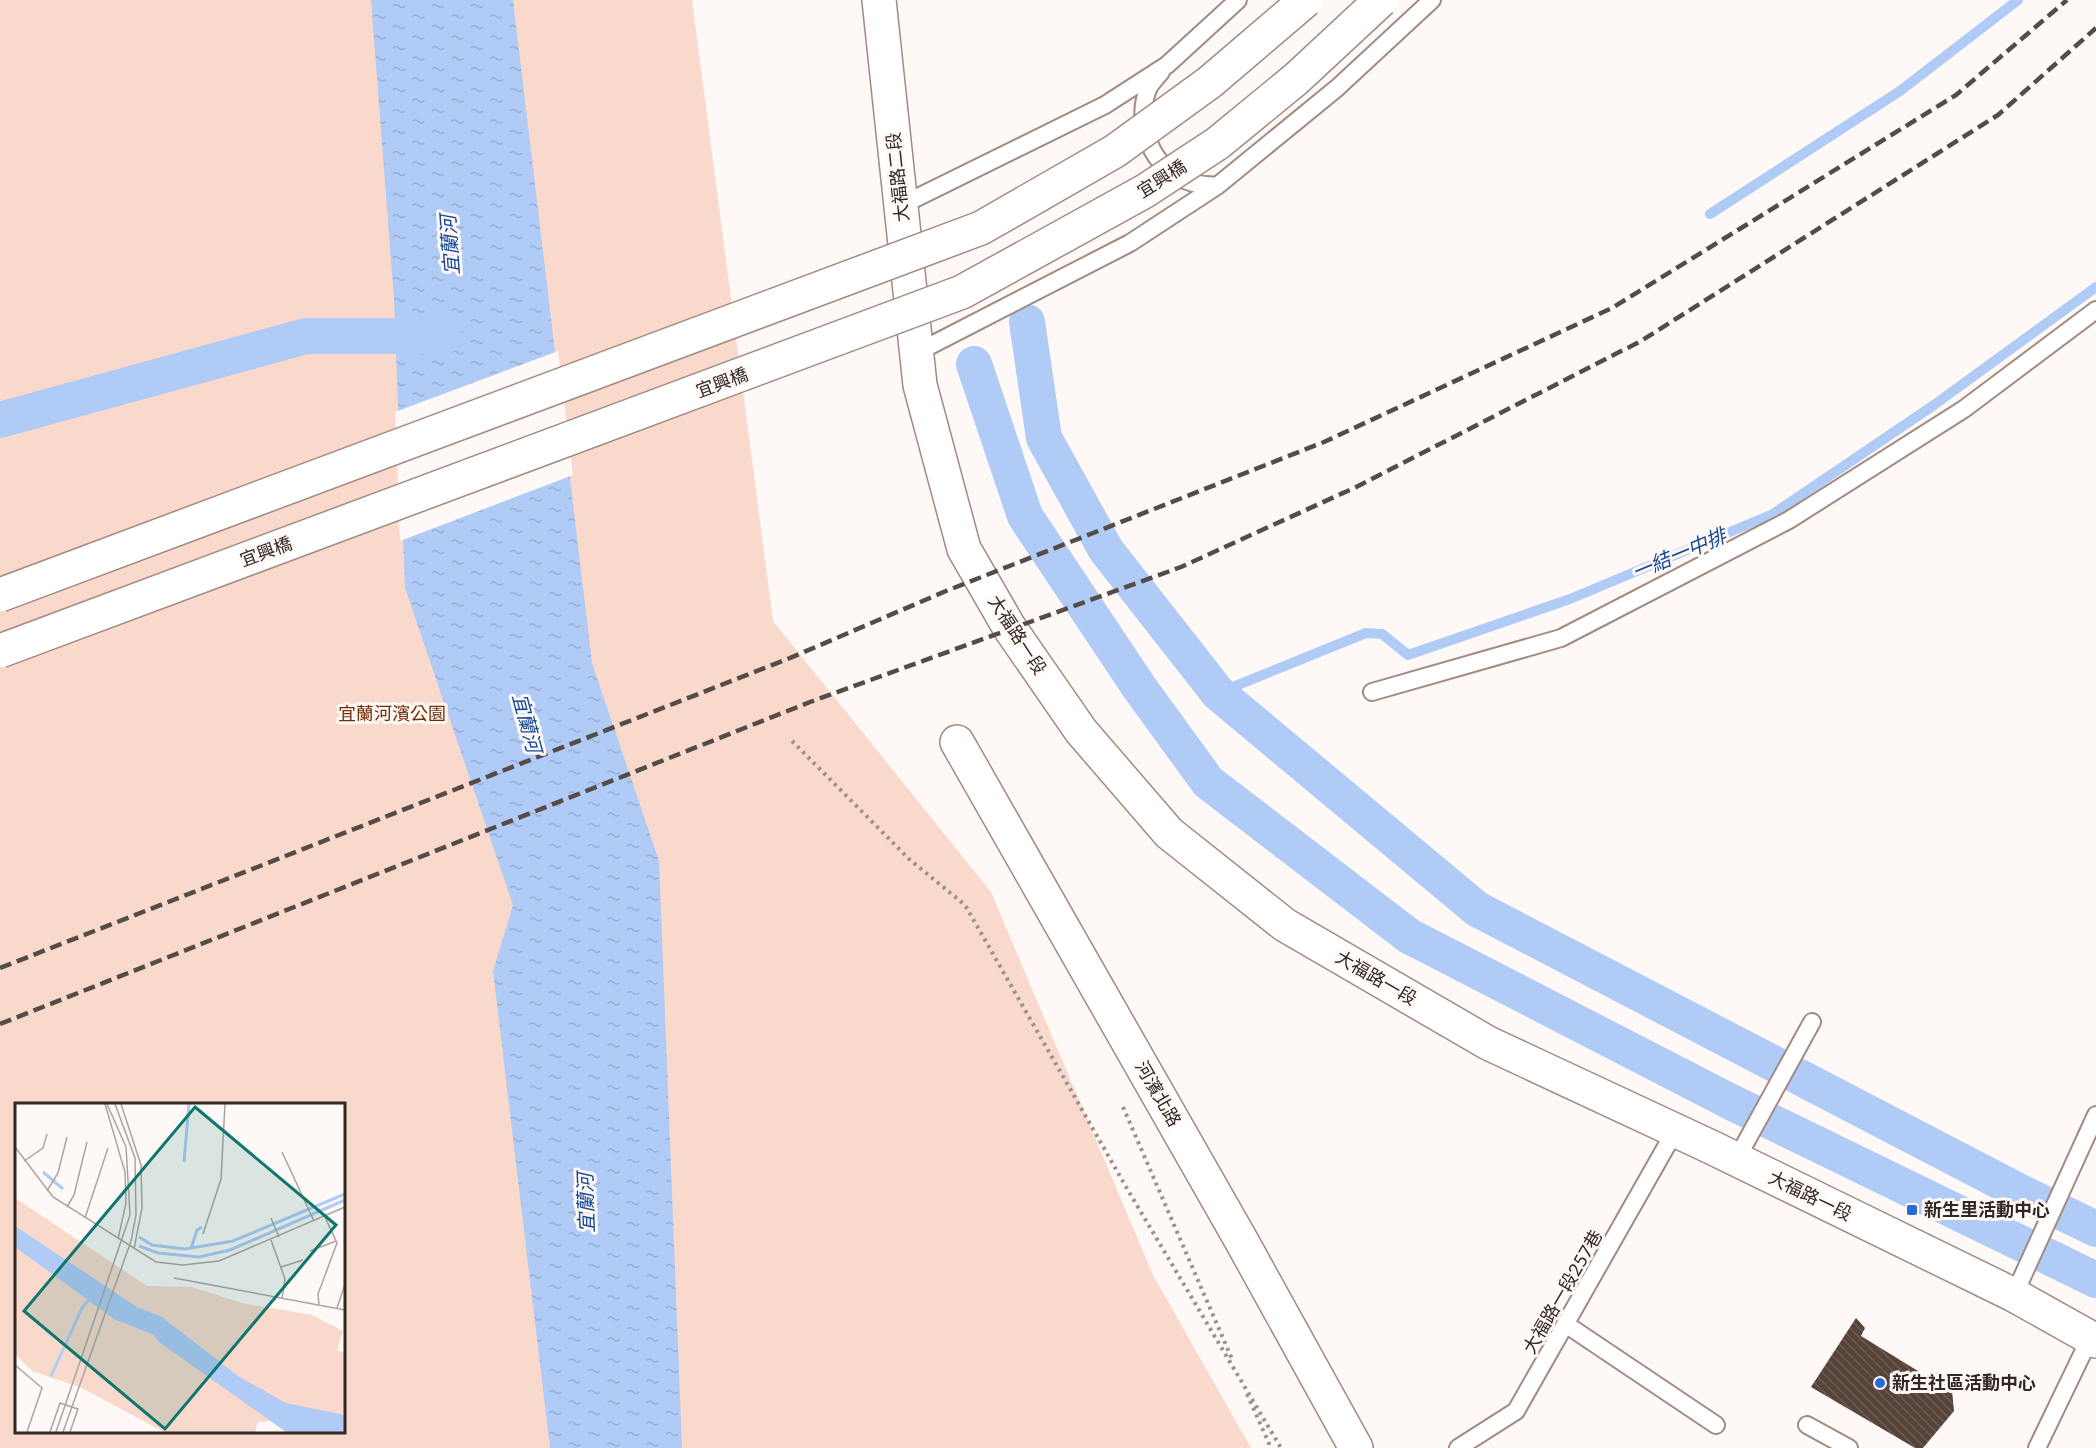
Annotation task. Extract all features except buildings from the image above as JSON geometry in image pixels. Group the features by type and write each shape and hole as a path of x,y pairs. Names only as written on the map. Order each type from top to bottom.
{"street":[{"name":"大福路二段","path":"879,0 916,353"},
{"path":"0,595 981,228 1115,151 1210,82 1306,0"},
{"name":"宜興橋","path":"0,651 962,292 1145,191 1218,143 1296,79 1381,0"},
{"name":"大福路一段","path":"916,353 920,385 964,549 1009,627 1081,731 1169,833 1285,925 1488,1043 1736,1160 2021,1281 2093,1340"},
{"name":"河濱北路","path":"957,742 1240,1239 1356,1448"}],"lane":[{"path":"1217,186 1188,182 1164,167 1148,144 1143,115 1149,87 1167,65 1238,0"},
{"path":"916,353 1130,243 1217,186 1337,88 1432,0"},
{"path":"902,205 1105,105 1167,65"},
{"path":"1372,692 1561,638 1789,520 1964,409 2096,310"},
{"path":"1736,1160 1812,1022"},
{"path":"2021,1281 2096,1115"},
{"name":"大福路一段257巷","path":"1458,1448 1516,1411 1567,1325 1675,1131"},
{"path":"1567,1325 1716,1425"},
{"path":"2037,1448 2093,1340"},
{"path":"1807,1425 1850,1448"}],"path":[{"path":"792,741 909,859 965,905 1129,1192 1281,1448"},
{"path":"1120,1101 1271,1448"}],"green space":[{"name":"宜蘭河濱公園","path":"0,0 692,0 773,621 991,892 1153,1275 1251,1448 0,1448"}],"water":[{"name":"宜蘭河","path":"371,0 513,0 592,663 659,861 682,1448 550,1448 493,971 513,905 405,588 394,300"}],"pier":[{"path":"558,351 573,475 400,541 395,412"}],"waterway":[{"path":"1710,214 1900,91 2018,0"},
{"name":"一結一中排","path":"1218,693 1366,633 1382,634 1408,655 1570,599 1773,514 1934,405 2096,287"},
{"path":"1027,322 1044,438 1106,550 1218,693 1477,909 2022,1193 2096,1229"},
{"path":"0,420 306,336 444,336"},
{"path":"974,364 1025,516 1139,687 1208,782 1409,936 1731,1102 2096,1280"}],"railway":[{"path":"0,968 790,658 946,591 1324,442 1612,308 1956,95 2067,0"},
{"path":"0,1024 810,702 1181,567 1354,488 1641,341 1998,115 2096,28"}],"place":[{"name":"新生里活動中心","path":"1912,1210"},
{"name":"新生社區活動中心","path":"1880,1383"}]}
